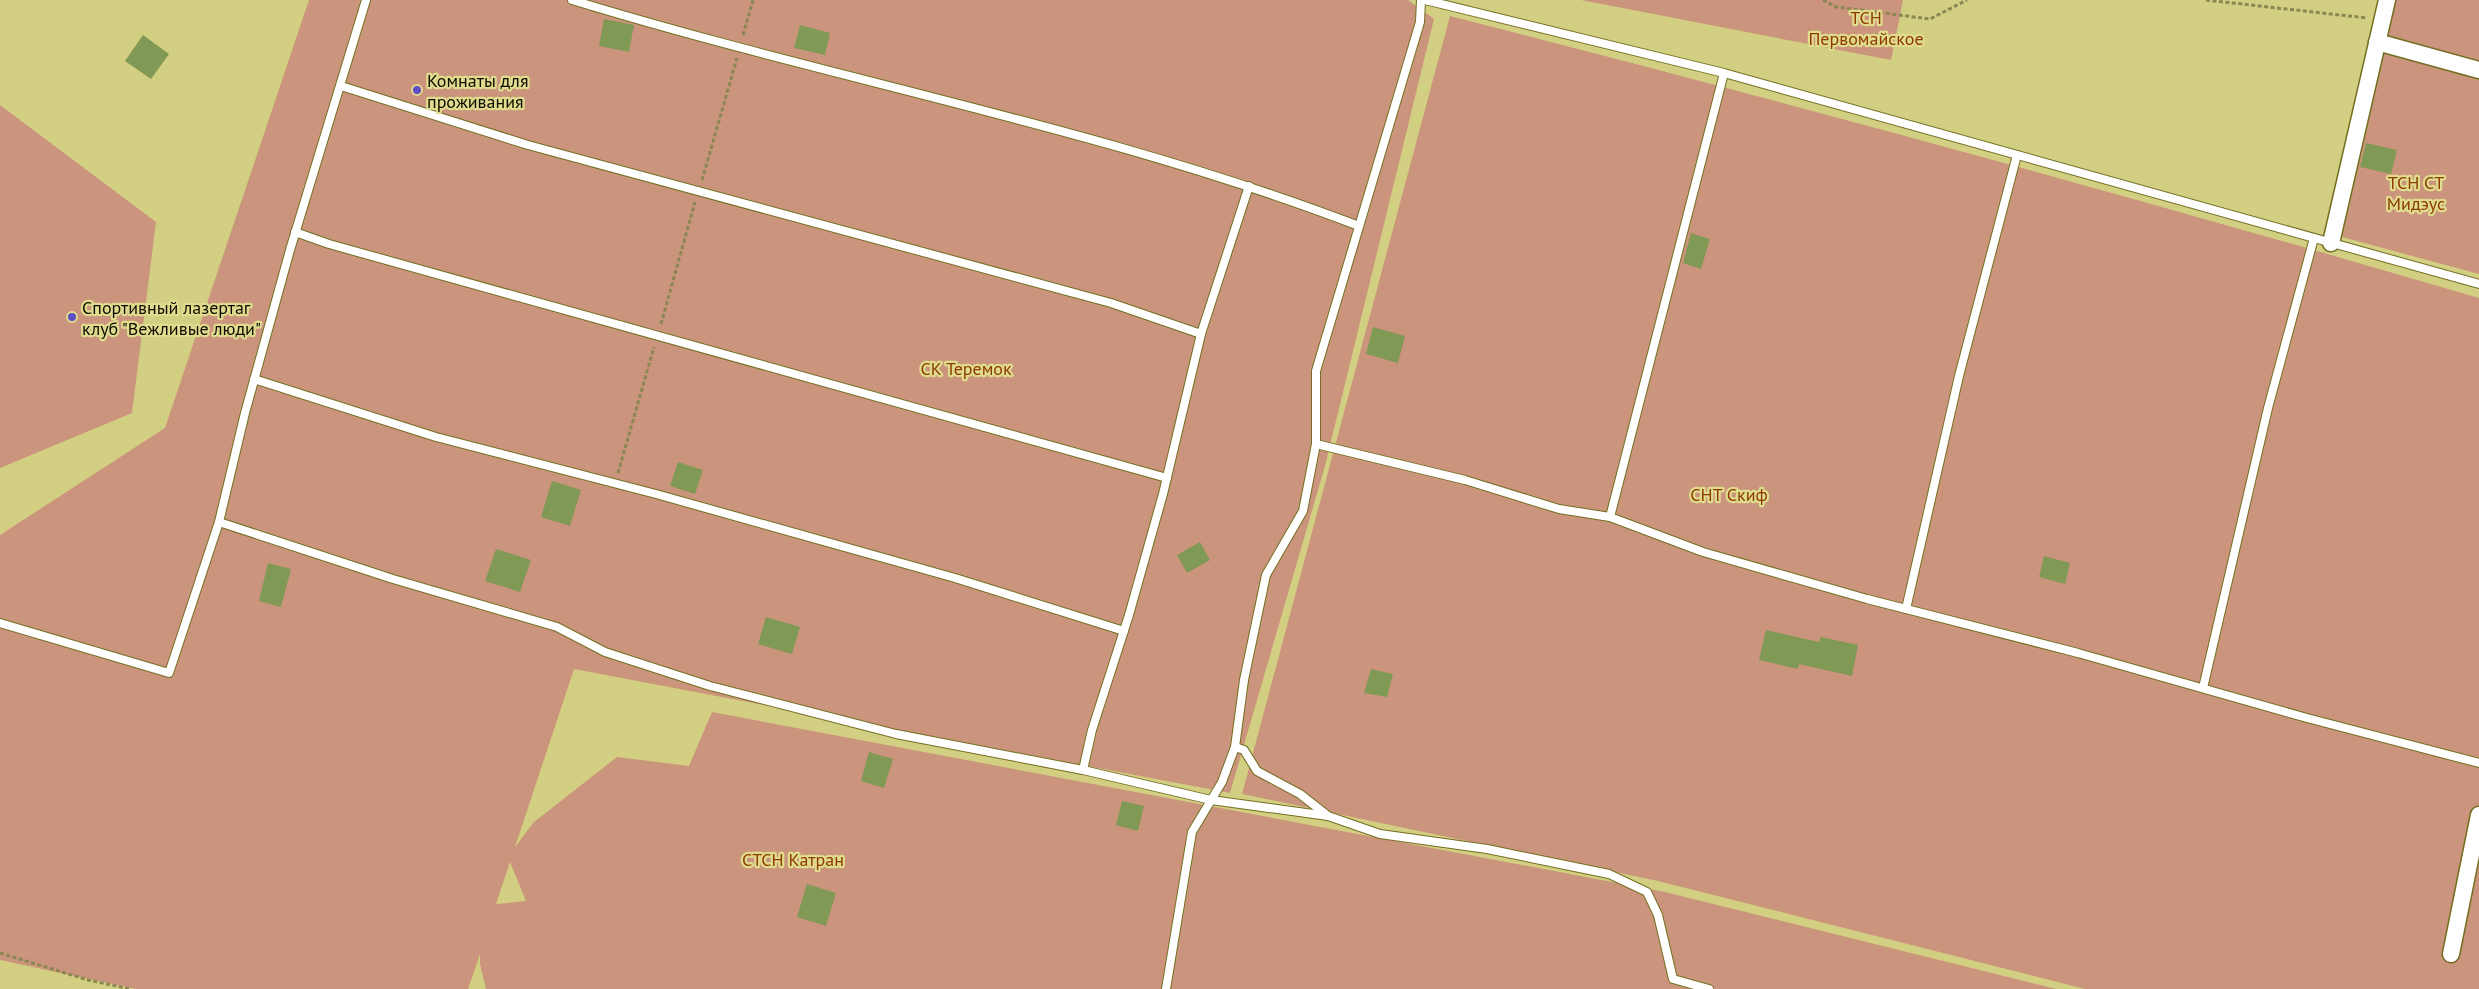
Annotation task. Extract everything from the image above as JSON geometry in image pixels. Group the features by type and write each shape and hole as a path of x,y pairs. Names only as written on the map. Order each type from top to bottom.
{"street":[{"path":"2331,243 2387,0"},
{"path":"2377,42 2479,70"},
{"path":"2450,954 2479,815"}],"lane":[{"path":"0,623 169,673 219,522 254,379 295,232 366,0"},
{"path":"572,0 634,19 956,102 1249,186 1359,226"},
{"path":"1166,989 1192,832 1222,782 1235,747 1244,680 1266,575 1303,511 1316,444 1316,370 1420,22 1421,0"},
{"path":"1425,0 1724,73 2479,284"},
{"path":"1610,517 1668,281 1724,73"},
{"path":"341,86 528,145 1111,303 1201,334"},
{"path":"1906,609 1959,376 2017,155"},
{"path":"1084,770 1092,730 1124,631 1167,478 1201,334 1249,186"},
{"path":"295,232 329,244 1167,478"},
{"path":"2203,688 2268,408 2314,238"},
{"path":"254,379 436,437 615,483 954,578 1124,631"},
{"path":"1316,444 1465,480 1559,509 1610,517 1703,552 1906,609 2078,653 2479,763"},
{"path":"219,522 392,579 557,627 605,652 710,686 896,734 1084,770 1211,800 1328,816 1380,834 1487,849 1609,874 1647,892 1658,915 1673,979 1709,989"},
{"path":"1235,747 1244,750 1257,771 1300,794 1328,816"}],"path":[{"path":"742,38 753,0"},
{"path":"1823,0 1836,7 1930,19 1967,0"},
{"path":"2206,0 2382,19"},
{"path":"699,190 737,57"},
{"path":"658,332 696,199"},
{"path":"615,483 656,341"},
{"path":"0,953 88,980 130,989"}],"green space":[{"name":"СК Теремок","path":"309,0 1408,0 1434,19 1325,466 1230,793 574,669 515,847 534,822 617,757 689,766 712,712 1665,892 2056,989 486,989 480,964 480,954 468,989 136,989 0,960 0,535 165,428","holes":["510,862 526,901 496,904"]},
{"name":"ТСН Первомайское","path":"1581,0 1903,0 1891,60"},
{"name":"ТСН СТ Мидэус","path":"2396,0 2479,0 2479,274 2342,237"},
{"name":"СНТ Скиф","path":"1450,16 1966,153 2223,224 2479,298 2479,989 2085,989 1658,881 1242,794"},
{"name":"Спортивный лазертаг клуб \"Вежливые люди\"","path":"0,105 156,222 132,413 0,468"}],"building":[{"path":"604,19 634,25 629,52 599,46"},
{"path":"800,25 830,33 825,55 794,48"},
{"path":"143,35 169,54 151,79 125,61"},
{"path":"2366,143 2397,150 2391,174 2360,167"},
{"path":"1691,233 1710,239 1701,269 1683,263"},
{"path":"1373,327 1405,336 1398,363 1366,354"},
{"path":"678,462 703,470 695,494 670,486"},
{"path":"552,481 581,490 570,526 541,517"},
{"path":"1200,542 1210,560 1187,573 1177,555"},
{"path":"496,549 531,560 520,592 485,581"},
{"path":"2044,556 2070,563 2065,584 2039,577"},
{"path":"268,563 291,569 281,607 259,601"},
{"path":"766,617 800,627 792,654 758,644"},
{"path":"1766,630 1819,642 1821,637 1858,645 1852,676 1799,664 1798,669 1759,660"},
{"path":"1371,669 1393,674 1387,697 1364,693"},
{"path":"869,752 893,759 884,788 861,781"},
{"path":"1122,801 1144,806 1138,831 1116,825"},
{"path":"807,884 836,893 826,926 797,917"}],"place":[{"name":"Комнаты для проживания","path":"417,90"},
{"name":"Спортивный лазертаг клуб \"Вежливые люди\"","path":"72,317"}],"park label":[{"name":"СТСН Катран","path":"793,859"}]}
